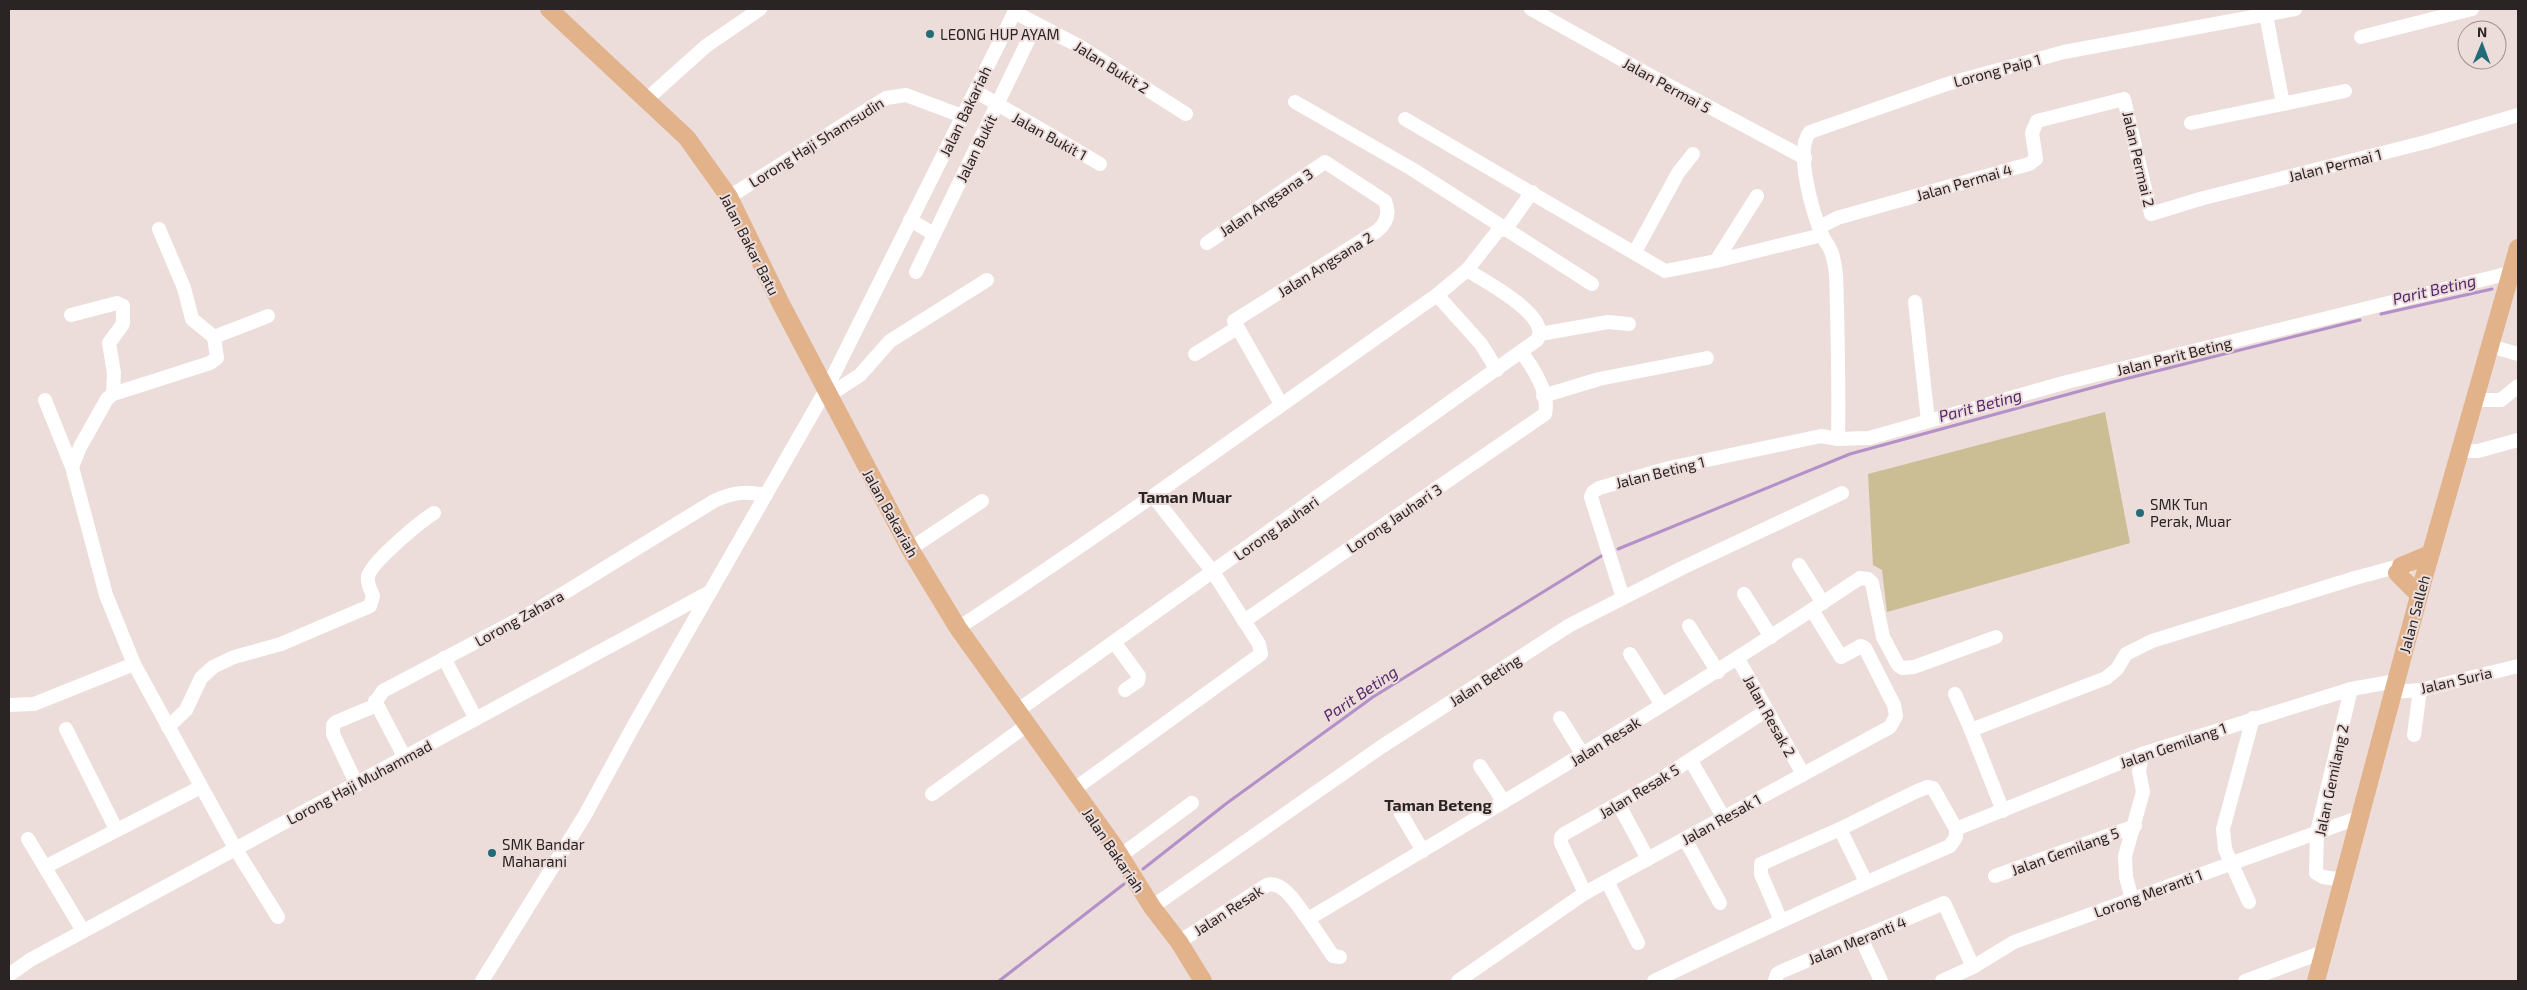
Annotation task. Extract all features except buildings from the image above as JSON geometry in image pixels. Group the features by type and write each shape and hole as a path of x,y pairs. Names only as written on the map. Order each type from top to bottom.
{"main road":[{"name":"Jalan Bakar Batu","path":"549,9 687,138 729,197 780,302 828,391"},
{"name":"Jalan Salleh","path":"2316,981 2419,595 2490,346 2515,272 2518,248"},
{"name":"Jalan Bakariah","path":"828,391 910,549 958,628 1120,856 1152,907 1179,942 1203,981"},
{"path":"2394,570 2427,567"},
{"path":"2394,570 2419,595"}],"street":[{"path":"647,99 706,46 760,9"},
{"name":"Jalan Permai 5","path":"1531,9 1653,78 1805,158"},
{"name":"Lorong Paip 1","path":"1838,438 1839,367 1835,272 1831,249 1821,231 1806,184 1805,137 1810,132 1947,84 2064,52 2295,9"},
{"path":"2361,37 2472,9"},
{"name":"Jalan Bukit 2","path":"1015,10 1036,24 1079,46 1186,114"},
{"name":"Jalan Bakariah","path":"828,391 910,220 1015,10"},
{"path":"2266,15 2283,104"},
{"name":"Jalan Bukit","path":"916,272 1036,24"},
{"name":"Jalan Bukit 1","path":"975,91 996,106 1100,164"},
{"path":"2190,123 2345,91"},
{"name":"Lorong Haji Shamsudin","path":"729,197 886,98 906,95 962,116"},
{"name":"Jalan Permai 2","path":"2071,111 2124,99 2151,214"},
{"path":"1295,102 1412,169 1503,229 1592,284"},
{"name":"Jalan Permai 4","path":"1821,231 1837,218 2029,164 2036,159 2032,133 2037,121 2071,111"},
{"name":"Jalan Permai 1","path":"2151,214 2200,199 2426,142 2518,115"},
{"path":"1405,119 1666,271 1716,261 1821,231"},
{"path":"1635,252 1678,173 1693,154"},
{"name":"Jalan Angsana 3","path":"1207,242 1324,162"},
{"name":"Jalan Angsana 2","path":"1235,324 1384,226 1388,214 1385,201 1324,162"},
{"path":"958,628 1052,567 1437,295 1467,270 1532,192"},
{"path":"1716,261 1757,196"},
{"path":"910,220 934,234"},
{"path":"72,467 89,431 107,399 113,394 214,361 218,354 214,337 192,318 184,288 159,229"},
{"path":"1467,270 1517,301 1538,326 1536,339 1608,322 1629,324"},
{"name":"Jalan Parit Beting","path":"1838,438 1869,438 2067,382 2515,272"},
{"path":"482,981 585,815 634,725 828,391 860,375 890,342 987,280"},
{"path":"1437,295 1481,344 1497,370"},
{"path":"1915,302 1928,421"},
{"path":"71,315 116,303 122,306 123,324 109,343 114,373 113,394"},
{"path":"214,337 268,316"},
{"path":"1195,354 1235,324 1281,404"},
{"name":"Lorong Jauhari","path":"932,794 1114,642 1497,370 1536,339"},
{"path":"2490,346 2518,354"},
{"path":"1521,352 1533,367 1544,396 1600,379 1707,358"},
{"path":"2475,400 2502,400 2518,386"},
{"name":"Lorong Jauhari 3","path":"1244,621 1545,414 1544,396"},
{"path":"45,400 72,467 106,595 134,664 235,848 278,917"},
{"name":"Jalan Beting 1","path":"1623,598 1591,497 1594,490 1669,468 1821,436 1838,438"},
{"path":"2460,451 2478,451 2518,440"},
{"name":"Lorong Zahara","path":"357,784 333,734 333,726 369,709 383,691 538,609 714,501 728,494 746,491 766,495"},
{"name":"Jalan Beting","path":"1152,907 1284,814 1481,682 1570,625 1682,568 1842,493"},
{"path":"1073,790 1165,722 1259,658 1261,648 1213,572 1154,496"},
{"path":"910,549 982,501"},
{"path":"168,727 186,710 201,678 213,667 234,657 281,644 370,606 373,596 368,582 370,571 411,529 434,512"},
{"path":"1799,565 1818,606"},
{"path":"1971,730 2106,678 2117,668 2126,654 2152,641 2264,605 2394,570 2427,567"},
{"name":"Jalan Resak","path":"1179,942 1272,883 1281,887 1308,919 1718,672 1860,578 1868,579 1874,588 1884,637 1902,668 1914,667 1996,638"},
{"name":"Lorong Haji Muhammad","path":"9,974 30,960 235,848 357,784 711,591"},
{"path":"1744,594 1771,638"},
{"name":"Jalan Resak 1","path":"1458,981 1585,893 1890,727 1896,716 1894,705 1865,648 1861,646 1840,657 1818,606"},
{"path":"1689,626 1718,672"},
{"path":"1114,642 1140,676 1138,681 1125,690"},
{"path":"1630,654 1662,706"},
{"path":"444,658 476,719"},
{"name":"Jalan Resak 2","path":"1738,659 1803,774"},
{"path":"9,705 34,704 134,664"},
{"name":"Jalan Suria","path":"2395,686 2420,690 2518,670"},
{"name":"Jalan Gemilang 1","path":"1956,830 2142,754 2351,689 2395,686"},
{"name":"Jalan Gemilang 2","path":"2343,880 2323,877 2316,873 2317,832 2351,689"},
{"path":"2414,735 2420,690"},
{"path":"1955,694 2003,811"},
{"path":"375,701 405,758"},
{"name":"Jalan Resak 5","path":"1585,893 1563,848 1561,837 1619,805 1767,710"},
{"path":"1560,718 1583,755"},
{"path":"2250,902 2224,844 2223,829 2253,718"},
{"path":"66,728 116,830"},
{"path":"2132,899 2126,877 2125,856 2144,789 2138,771 2142,754"},
{"path":"1691,760 1724,818"},
{"path":"1480,766 1504,802"},
{"path":"44,867 201,787"},
{"path":"1654,981 1781,920 1950,846 1956,837 1956,830 1933,788 1928,787 1840,829 1760,864 1760,874 1781,920"},
{"path":"1120,856 1192,803"},
{"path":"1619,805 1648,859"},
{"path":"1401,814 1423,850"},
{"name":"Lorong Meranti 1","path":"1942,981 1973,967 2014,942 2360,817"},
{"name":"Jalan Gemilang 5","path":"1996,876 2135,826"},
{"path":"1840,829 1866,882"},
{"path":"1685,838 1720,904"},
{"path":"28,839 83,931"},
{"path":"1607,881 1638,943"},
{"name":"Jalan Meranti 4","path":"1775,981 1778,973 1944,904 1973,967"},
{"path":"1308,919 1333,956 1340,957"},
{"path":"1861,938 1881,981"},
{"path":"2245,981 2323,952"}],"shaded area":[{"path":"2105,412 2130,543 1887,612 1882,570 1873,565 1868,474"}],"waterway":[{"name":"Parit Beting","path":"2381,314 2492,289"},
{"name":"Parit Beting","path":"1618,549 1850,454 2113,382 2360,320"},
{"name":"Parit Beting","path":"1143,869 1227,803 1373,697 1603,555"},
{"name":"Parit Beting","path":"999,981 1124,884"}],"place":[{"name":"LEONG HUP AYAM","path":"930,34"},
{"name":"SMK Tun Perak, Muar","path":"2140,513"},
{"name":"SMK Bandar Maharani","path":"492,853"}],"district":[{"name":"Taman Muar","path":"1185,496"},
{"name":"Taman Beteng","path":"1438,804"}]}
